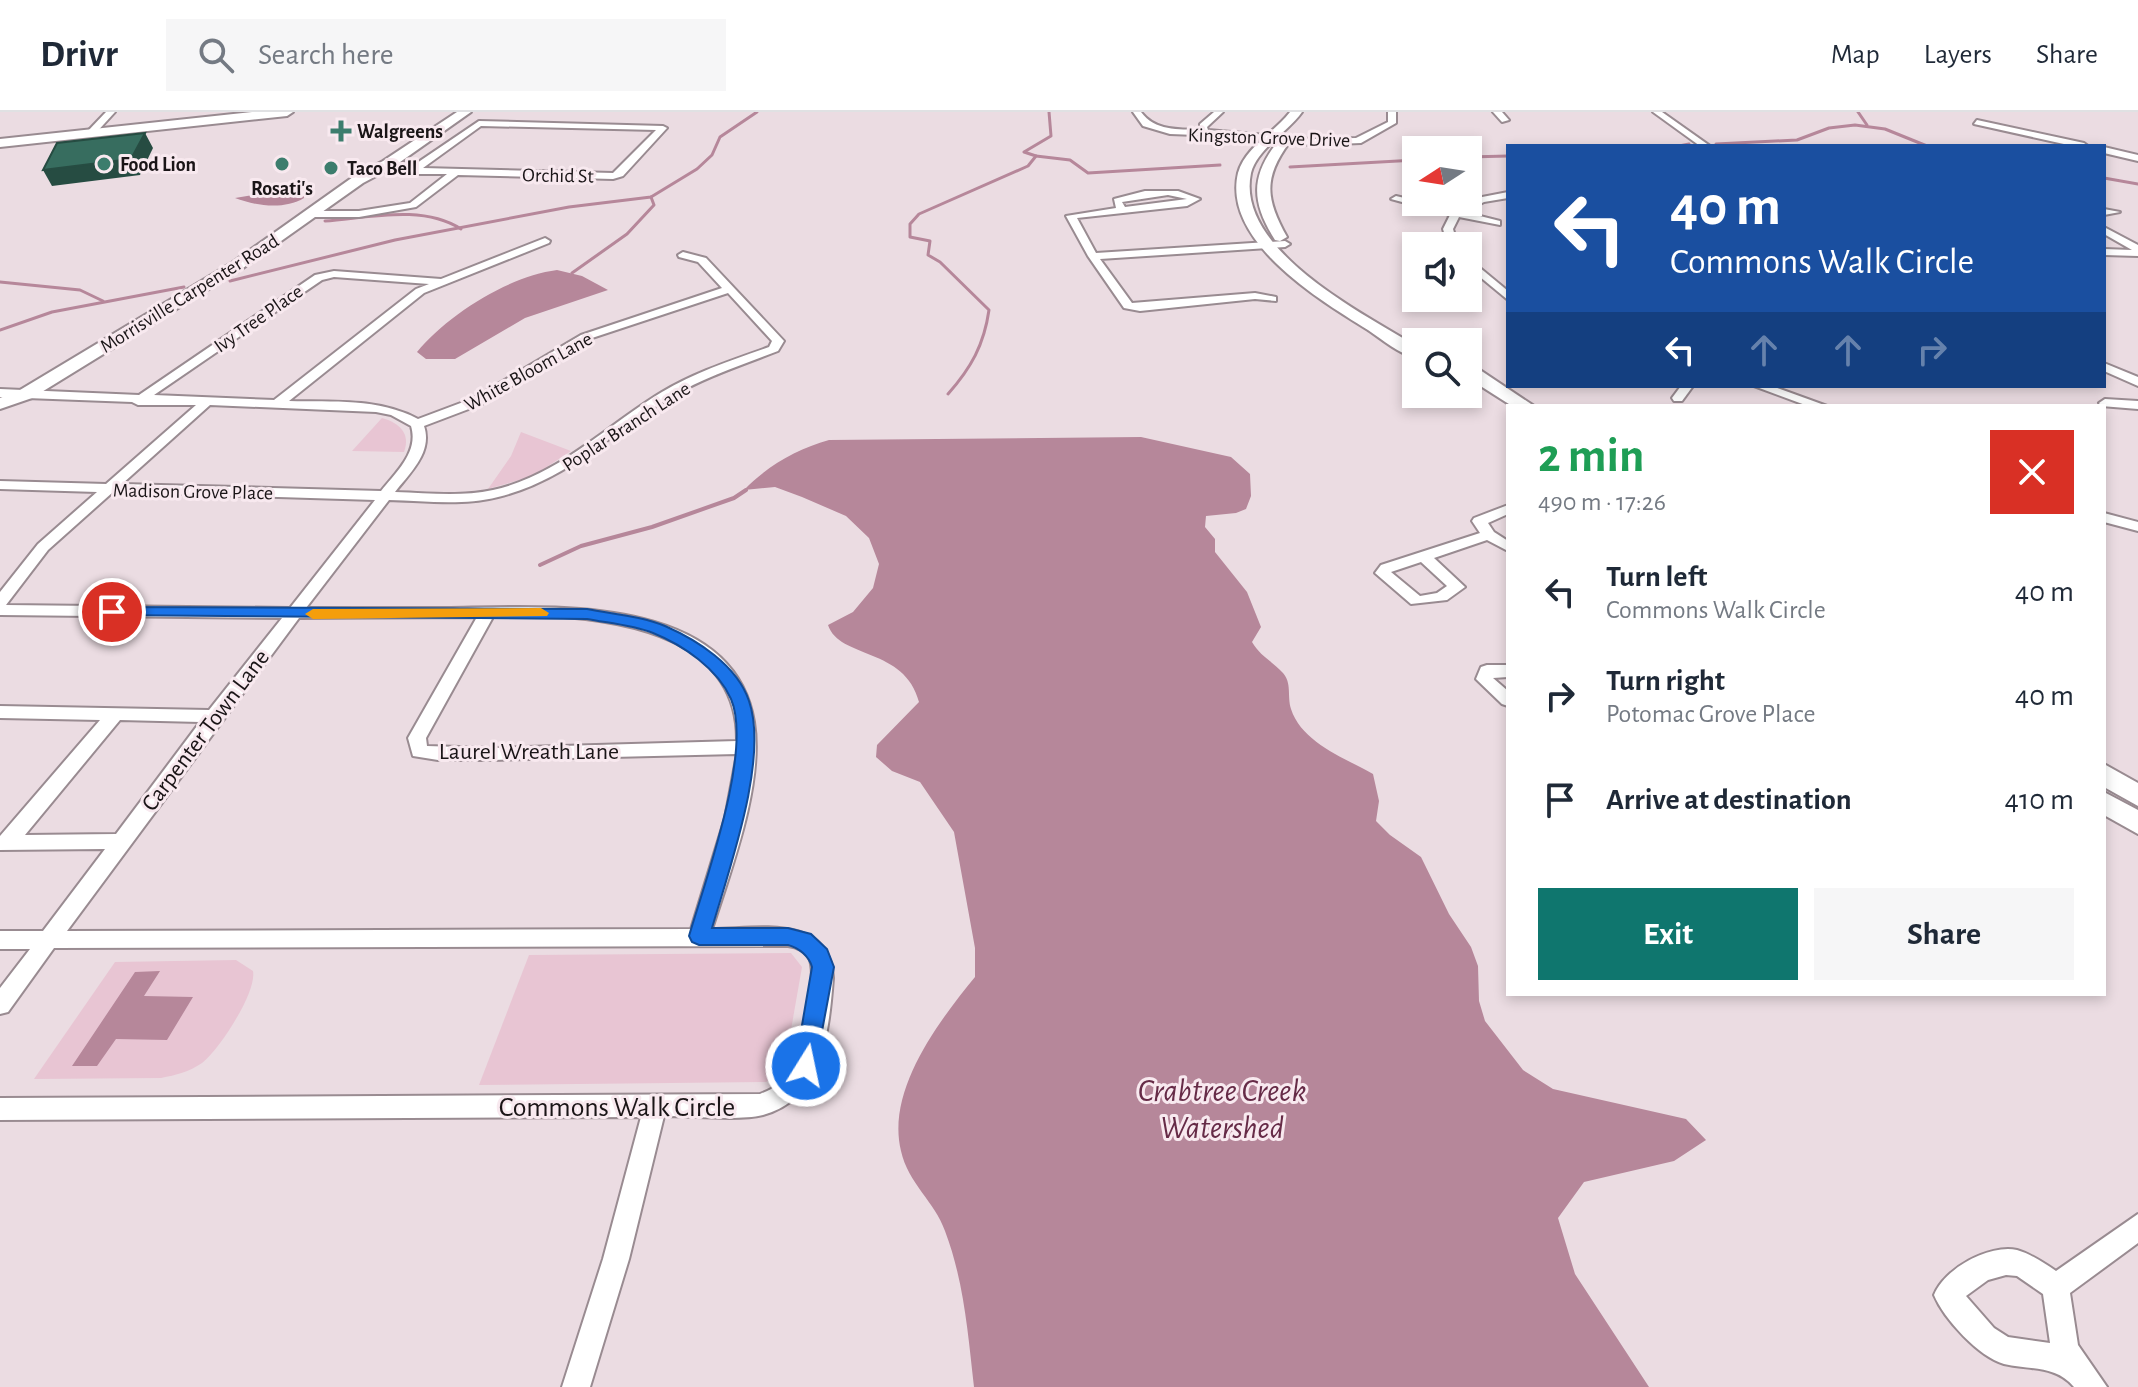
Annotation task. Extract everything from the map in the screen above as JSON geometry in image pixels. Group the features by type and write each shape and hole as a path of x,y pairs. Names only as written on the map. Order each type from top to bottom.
{"main road":[{"path":"0,140 244,112"},
{"path":"93,130 287,112"},
{"name":"Morrisville Carpenter Road","path":"358,180 374,165 451,112"},
{"name":"Morrisville Carpenter Road","path":"0,417 14,409 11,398 225,273 358,180 388,164 465,112"},
{"path":"1303,114 1249,162 1242,187 1246,209 1314,287 1402,344"},
{"path":"1273,241 1328,281 1403,328"},
{"path":"1482,379 1522,404"},
{"path":"1482,396 1506,412"},
{"path":"2106,775 2138,796"},
{"path":"2106,803 2138,824"}],"street":[{"path":"93,130 111,112"},
{"name":"Kingston Grove Drive","path":"1137,112 1142,121 1160,129 1358,141 1389,127 1393,120 1392,112"},
{"path":"1205,133 1203,126 1219,112"},
{"path":"1497,112 1505,120"},
{"path":"1657,112 1703,144"},
{"path":"1977,122 2075,144"},
{"name":"Orchid St","path":"388,164 419,166 479,123 663,128 620,174 613,176 418,171 419,166"},
{"path":"2106,150 2138,158"},
{"path":"310,214 359,214 413,205 456,172"},
{"path":"1121,208 1117,201 1128,198 1176,193 1195,199 1187,203 1071,216 1128,306 1255,296 1272,299"},
{"path":"1482,201 1506,195"},
{"path":"1396,199 1402,201"},
{"path":"1464,216 1497,223"},
{"path":"2106,231 2138,251"},
{"path":"277,404 411,296 438,281 545,241"},
{"path":"1095,258 1273,241"},
{"path":"2106,252 2138,251"},
{"name":"Poplar Branch Lane","path":"386,496 476,497 530,485 546,478 676,389 774,349 778,341 702,260 683,255"},
{"name":"Ivy Tree Place","path":"138,401 319,277 334,274 438,281"},
{"path":"1482,274 1506,295"},
{"name":"White Bloom Lane","path":"417,424 478,401 585,337 730,289"},
{"path":"1487,299 1506,297"},
{"path":"2106,368 2138,382"},
{"path":"1678,398 1686,388"},
{"path":"1766,388 1815,404"},
{"path":"11,398 376,408 395,412 417,424"},
{"path":"0,602 43,547 205,403"},
{"path":"2105,403 2138,405"},
{"name":"Carpenter Town Lane","path":"0,1005 214,716 386,496 421,446 417,424"},
{"name":"Madison Grove Place","path":"0,485 386,496"},
{"path":"1506,510 1479,521 1489,535 1506,546"},
{"path":"2106,518 2138,527"},
{"path":"1423,556 1489,535"},
{"path":"0,610 587,614 636,622 679,638 708,657 733,688 745,716 747,747 728,837 699,936"},
{"name":"Laurel Wreath Lane","path":"487,613 417,738 419,751 492,754 747,747"},
{"path":"1506,671 1487,671 1484,679 1506,698"},
{"path":"0,712 214,716"},
{"path":"4,842 115,714"},
{"path":"4,842 121,841"},
{"name":"Commons Walk Circle","path":"0,940 788,937 803,940 819,956 823,967 806,1066 792,1090 768,1102 655,1107 0,1109"},
{"path":"576,1387 609,1286 655,1107"},
{"path":"2056,1287 2138,1227"},
{"path":"2056,1287 2017,1263 1993,1263 1970,1276 1947,1295 1984,1338 2004,1350 2044,1354 2083,1378"},
{"path":"2056,1287 2060,1331 2083,1378"}],"shaded area":[{"path":"382,418 394,423 405,434 404,452 352,451"},
{"path":"521,432 571,451 533,476 488,489 511,456"},
{"path":"791,953 802,967 785,1064 778,1075 766,1082 479,1085 529,955"},
{"path":"236,960 253,971 249,992 227,1034 197,1066 161,1078 34,1079 115,962"}],"water":[{"path":"276,191 304,193 304,198 270,206 235,198"},
{"path":"557,270 582,276 608,290 525,318 455,359 426,359 417,352 445,324 480,299 519,280"},
{"name":"Crabtree Creek Watershed","path":"1141,437 1231,457 1250,474 1251,496 1246,509 1206,516 1205,527 1215,539 1215,552 1247,592 1261,627 1252,642 1286,677 1291,709 1305,731 1326,748 1373,774 1379,801 1376,821 1421,857 1449,914 1471,947 1478,966 1479,1001 1485,1021 1523,1070 1553,1089 1686,1119 1706,1140 1674,1161 1584,1182 1558,1218 1575,1274 1649,1387 974,1387 957,1269 941,1221 904,1162 898,1128 901,1104 919,1058 946,1014 975,977 975,948 954,832 920,782 892,771 876,757 877,745 919,702 912,684 887,662 845,644 834,636 828,625 853,612 873,588 879,564 869,538 846,516 802,497 775,487 744,490 783,459 829,440"},
{"path":"160,971 144,996 193,997 167,1040 116,1039 97,1066 72,1066 135,972"}],"building":[{"path":"145,133 131,159 43,170 57,143"}],"waterway":[{"path":"651,197 697,169 712,155 720,137 757,112"},
{"path":"1036,156 1024,152 1051,136 1049,112"},
{"path":"1858,112 1867,125"},
{"path":"1716,144 1797,140 1829,128 1855,125 1885,129 1922,144"},
{"path":"948,394 975,355 989,310 940,262 928,255 930,241 910,237 910,224 919,214 1028,166 1036,156"},
{"path":"1036,156 1070,160 1088,173 1220,165"},
{"path":"1482,157 1506,156"},
{"path":"1290,167 1402,161"},
{"path":"2106,178 2138,184"},
{"path":"459,228 569,207 651,197"},
{"path":"572,273 627,234 654,205 651,197"},
{"path":"325,221 394,214 429,217 459,228"},
{"path":"230,281 395,240 459,228"},
{"path":"0,282 80,290 103,301"},
{"path":"0,330 52,312 184,287"},
{"path":"540,565 581,546 652,527 734,498 746,490"}],"slow traffic":[{"path":"313,614 541,613"}],"place":[{"name":"Walgreens","path":"341,131"},
{"name":"Food Lion","path":"104,164"},
{"name":"Rosati's","path":"282,164"},
{"name":"Taco Bell","path":"331,168"}],"route":[{"path":"112,612 574,613 620,618 657,628 695,648 726,676 741,701 747,747 728,837 699,936 788,937 803,940 812,947 823,967 806,1066"}]}
